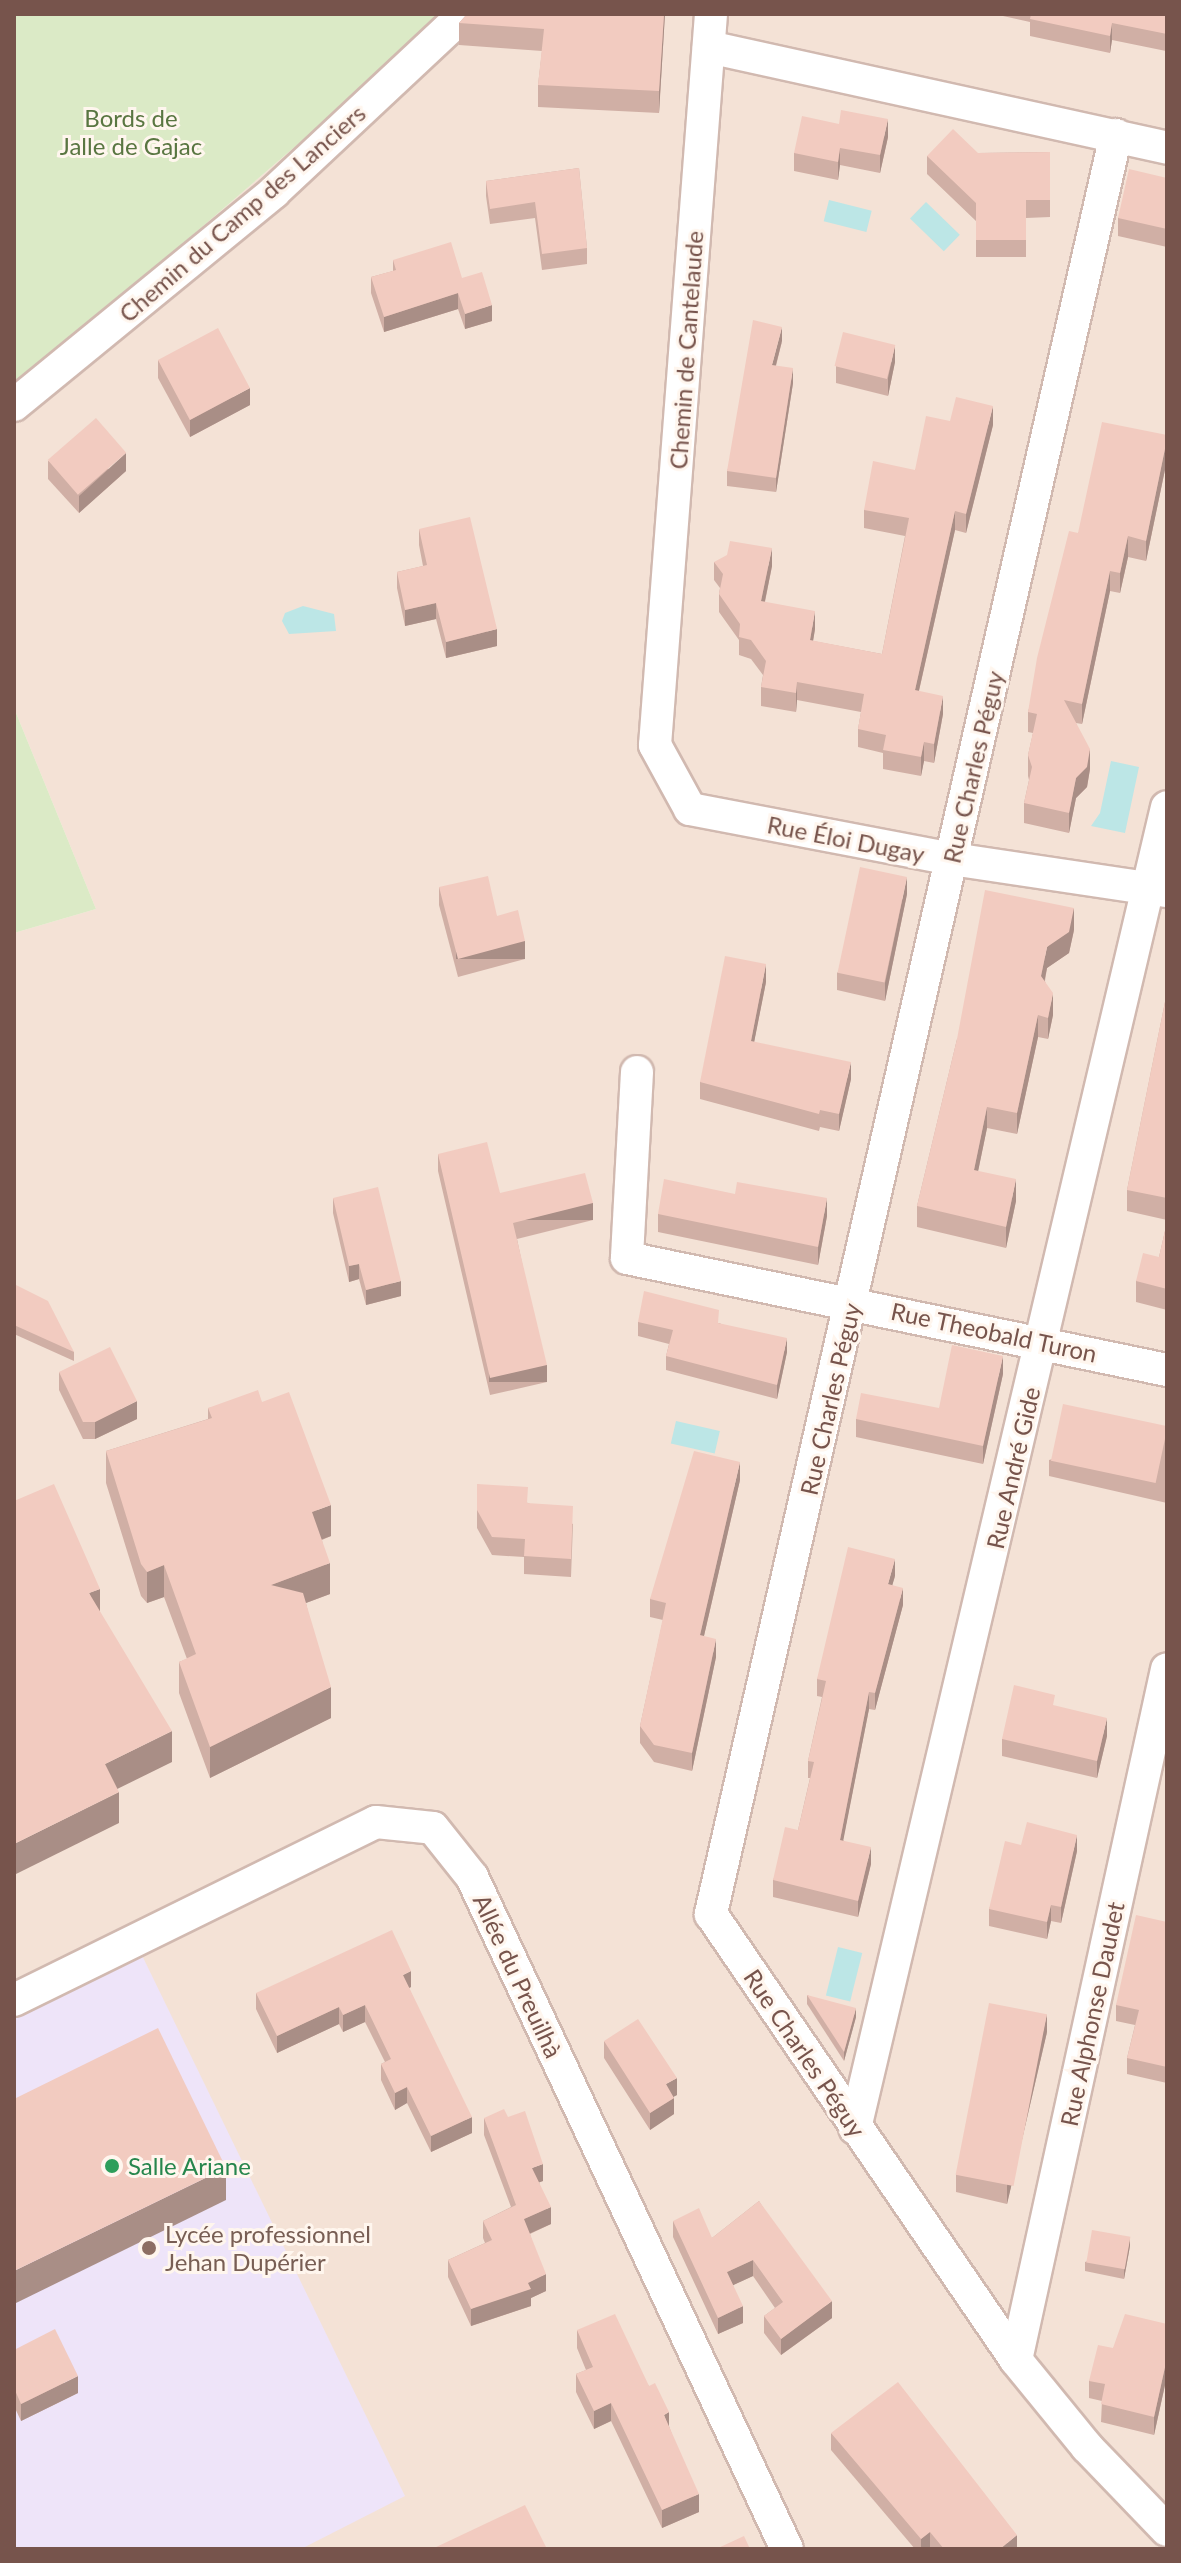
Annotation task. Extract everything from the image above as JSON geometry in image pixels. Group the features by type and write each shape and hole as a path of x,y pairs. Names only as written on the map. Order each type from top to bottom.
{"street":[{"name":"Chemin du Camp des Lanciers","path":"14,405 274,192 464,14"},
{"name":"Chemin de Cantelaude","path":"662,653 711,14"},
{"path":"709,47 1167,148"},
{"name":"Rue Charles Péguy","path":"1116,135 711,1914 1016,2360 1087,2447 1167,2530"},
{"name":"Rue Éloi Dugay","path":"662,653 655,745 690,809 952,859 1158,890"},
{"name":"Rue André Gide","path":"855,2128 1043,1342 1158,890 1167,807"},
{"name":"Rue Theobald Turon","path":"637,1072 627,1258 853,1301 1167,1370"},
{"name":"Rue Alphonse Daudet","path":"1016,2360 1167,1669"},
{"name":"Allée du Preuilhà","path":"14,2000 376,1822 433,1828 472,1877 787,2549"}],"shaded area":[{"path":"449,14 1167,14 1167,2549 14,2549 14,933 96,909 14,708 14,389"},
{"name":"Lycée professionnel Jehan Dupérier","path":"135,1941 405,2496 301,2549 14,2549 14,2000"}],"green space":[{"name":"Bords de Jalle de Gajac","path":"14,14 449,14 14,389"},
{"path":"14,708 96,909 14,933"}],"water":[{"path":"829,200 872,211 866,232 824,221"},
{"path":"926,202 960,235 944,251 910,219"},
{"path":"303,606 334,614 336,631 289,634 282,621 285,613"},
{"path":"1111,761 1139,767 1125,833 1091,826 1100,813"},
{"path":"676,1421 720,1431 715,1454 671,1443"},
{"path":"838,1947 862,1953 850,2002 826,1996"}],"building":[{"path":"467,14 664,14 659,91 538,85 544,29 459,23"},
{"path":"1031,14 1167,14 1167,34 1112,23 1110,36 1030,19"},
{"path":"841,110 888,119 880,155 840,148 838,162 794,153 802,116 839,124"},
{"path":"953,129 978,153 1050,152 1050,200 1026,200 1026,240 976,240 976,203 927,156"},
{"path":"579,168 587,248 542,254 535,202 490,209 486,181"},
{"path":"1129,169 1167,178 1167,229 1118,218"},
{"path":"451,242 462,278 482,272 492,305 465,314 458,293 384,317 371,277 396,270 393,260"},
{"path":"753,320 782,327 772,365 793,368 776,478 727,471"},
{"path":"218,328 250,388 190,420 158,360"},
{"path":"843,332 895,345 887,379 835,366"},
{"path":"956,397 993,406 966,514 955,511 915,690 943,696 934,744 924,742 921,757 883,750 886,735 858,729 864,694 797,682 796,693 761,687 766,661 751,640 739,637 740,624 719,594 723,574 714,562 727,555 730,541 772,548 761,601 815,611 810,640 882,654 909,518 864,510 873,461 915,470 926,416 950,421"},
{"path":"96,418 126,453 78,495 48,460"},
{"path":"1102,422 1167,435 1167,439 1146,541 1128,536 1120,573 1110,571 1082,704 1064,700 1090,749 1087,767 1076,778 1069,813 1024,803 1032,767 1028,755 1037,714 1028,712 1037,658 1069,531 1078,533"},
{"path":"470,517 497,629 446,642 436,603 405,610 397,572 427,565 419,529"},
{"path":"860,867 907,877 884,983 838,973"},
{"path":"488,876 497,916 518,910 525,941 458,959 439,887"},
{"path":"985,890 1074,908 1069,932 1047,947 1041,976 1053,993 1048,1018 1038,1015 1017,1113 987,1107 974,1170 1016,1179 1006,1227 917,1206 957,1039"},
{"path":"725,956 766,964 751,1041 851,1062 839,1114 820,1110 819,1114 700,1082"},
{"path":"1167,992 1167,1198 1127,1190"},
{"path":"487,1142 500,1193 585,1173 593,1203 513,1223 547,1365 490,1378 438,1154"},
{"path":"664,1179 735,1194 737,1182 827,1198 818,1247 658,1214"},
{"path":"378,1187 401,1281 366,1290 359,1264 349,1266 333,1198"},
{"path":"1167,1222 1167,1289 1136,1281 1143,1253 1159,1257"},
{"path":"14,1284 48,1301 74,1352 14,1325"},
{"path":"644,1291 719,1310 718,1323 787,1338 777,1385 666,1356 673,1330 638,1322"},
{"path":"952,1345 1003,1356 983,1446 856,1419 861,1393 939,1408"},
{"path":"110,1347 137,1401 95,1422 83,1422 59,1372"},
{"path":"258,1390 262,1402 289,1392 331,1505 312,1512 330,1563 271,1585 303,1593 331,1687 210,1747 179,1662 196,1654 164,1565 147,1572 141,1564 106,1451 212,1418 208,1408"},
{"path":"1063,1404 1167,1426 1156,1483 1051,1461"},
{"path":"694,1451 740,1462 700,1635 716,1639 692,1753 654,1745 640,1726 666,1603 650,1599"},
{"path":"54,1484 100,1589 89,1593 172,1731 105,1764 119,1792 14,1844 14,1501"},
{"path":"477,1484 528,1487 527,1503 573,1506 571,1559 524,1556 525,1539 492,1537 477,1510"},
{"path":"848,1547 895,1559 888,1584 903,1588 875,1693 869,1692 840,1840 871,1847 858,1901 773,1880 785,1827 798,1830 814,1762 808,1761 826,1681 817,1679"},
{"path":"1014,1685 1055,1695 1053,1705 1107,1718 1097,1761 1002,1739"},
{"path":"1027,1822 1077,1835 1061,1907 1051,1905 1047,1922 989,1909 1005,1841 1021,1845"},
{"path":"1136,1915 1167,1922 1167,2067 1127,2058 1139,2010 1116,2005"},
{"path":"392,1930 411,1971 403,1975 472,2117 431,2136 407,2087 395,2093 381,2064 391,2059 365,2005 343,2015 339,2007 277,2036 256,1993"},
{"path":"807,1995 856,2008 844,2052"},
{"path":"989,2003 1047,2014 1014,2186 956,2175"},
{"path":"638,2019 677,2078 666,2084 674,2098 650,2113 604,2041"},
{"name":"Salle Ariane","path":"158,2028 226,2168 14,2271 14,2099"},
{"path":"504,2109 508,2117 525,2111 543,2164 532,2168 551,2207 524,2219 546,2274 528,2283 531,2289 471,2309 448,2260 492,2240 483,2221 516,2205 484,2118"},
{"path":"759,2201 832,2301 781,2339 764,2316 783,2302 753,2260 727,2272 743,2306 718,2318 673,2221 699,2208 712,2238"},
{"path":"1092,2230 1130,2237 1125,2269 1086,2262"},
{"path":"615,2314 649,2386 655,2383 669,2412 664,2415 699,2494 662,2510 611,2403 594,2411 576,2374 593,2367 577,2330"},
{"path":"1125,2314 1167,2324 1167,2358 1154,2417 1101,2404 1105,2384 1089,2381 1098,2345 1113,2348"},
{"path":"55,2329 78,2376 21,2404 14,2388 14,2350"},
{"path":"898,2382 1017,2535 1000,2549 944,2549 930,2532 921,2539 831,2433"},
{"path":"525,2505 547,2549 432,2549"},
{"path":"744,2536 750,2549 716,2549"}],"place":[{"name":"Salle Ariane","path":"112,2166"},
{"name":"Lycée professionnel Jehan Dupérier","path":"149,2248"}]}
